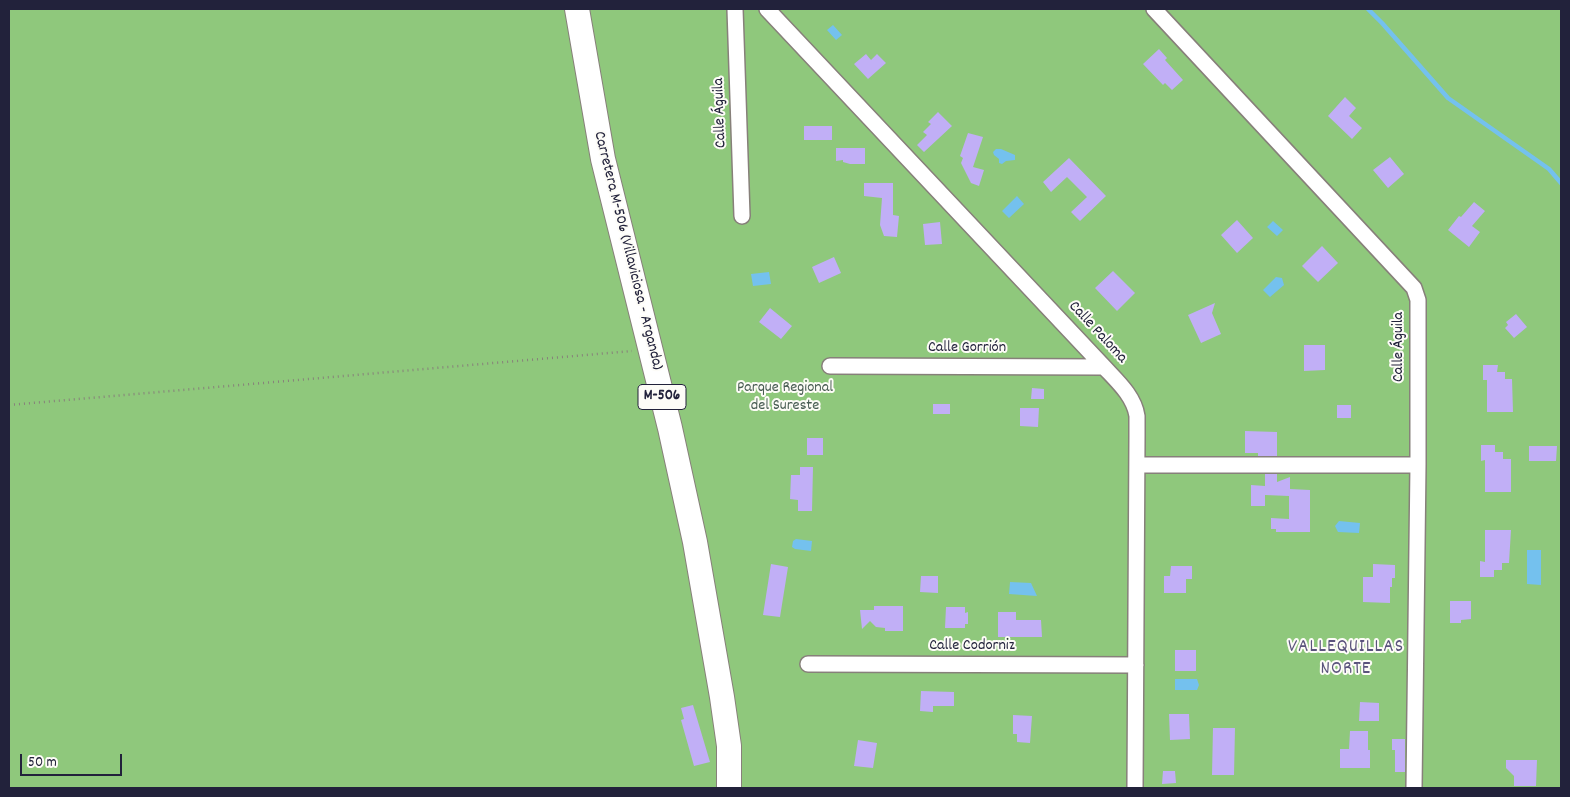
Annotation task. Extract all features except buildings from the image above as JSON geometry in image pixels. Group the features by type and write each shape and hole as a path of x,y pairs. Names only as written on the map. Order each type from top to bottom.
{"main road":[{"name":"Carretera M-506 (Villaviciosa - Arganda)","path":"577,9 603,159 684,486 722,697 729,746 729,788"}],"street":[{"name":"Calle Águila","path":"735,9 742,216"},
{"name":"Calle Paloma","path":"768,9 1120,384 1134,406 1137,416 1135,788"},
{"name":"Calle Águila","path":"1154,9 1414,288 1418,300 1414,788"},
{"name":"Calle Gorrión","path":"830,366 1104,367"},
{"path":"1137,465 1418,465"},
{"name":"Calle Codorniz","path":"808,664 1136,666"}],"path":[{"path":"9,405 650,350"}],"green space":[{"name":"Parque Regional del Sureste","path":"9,9 1561,9 1561,788 9,788"}],"water":[{"path":"833,25 842,35 836,40 827,30"},
{"path":"996,149 1001,149 1015,155 1015,160 1006,161 1002,164 999,163 999,159 993,152"},
{"path":"1017,196 1024,204 1009,218 1002,211"},
{"path":"1273,221 1283,230 1277,236 1267,227"},
{"path":"769,272 771,284 753,286 751,274"},
{"path":"1276,277 1282,278 1284,285 1270,297 1263,290"},
{"path":"1339,521 1360,523 1359,533 1338,532 1335,526"},
{"path":"796,539 812,541 811,551 792,547 793,541"},
{"path":"1527,550 1541,550 1541,585 1527,584"},
{"path":"1010,582 1031,583 1037,596 1009,594"},
{"path":"1175,679 1197,679 1199,685 1197,690 1175,690"}],"waterway":[{"path":"1368,9 1448,98 1549,169 1561,183"}],"district":[{"name":"VALLEQUILLAS NORTE","path":"1346,659"}]}
